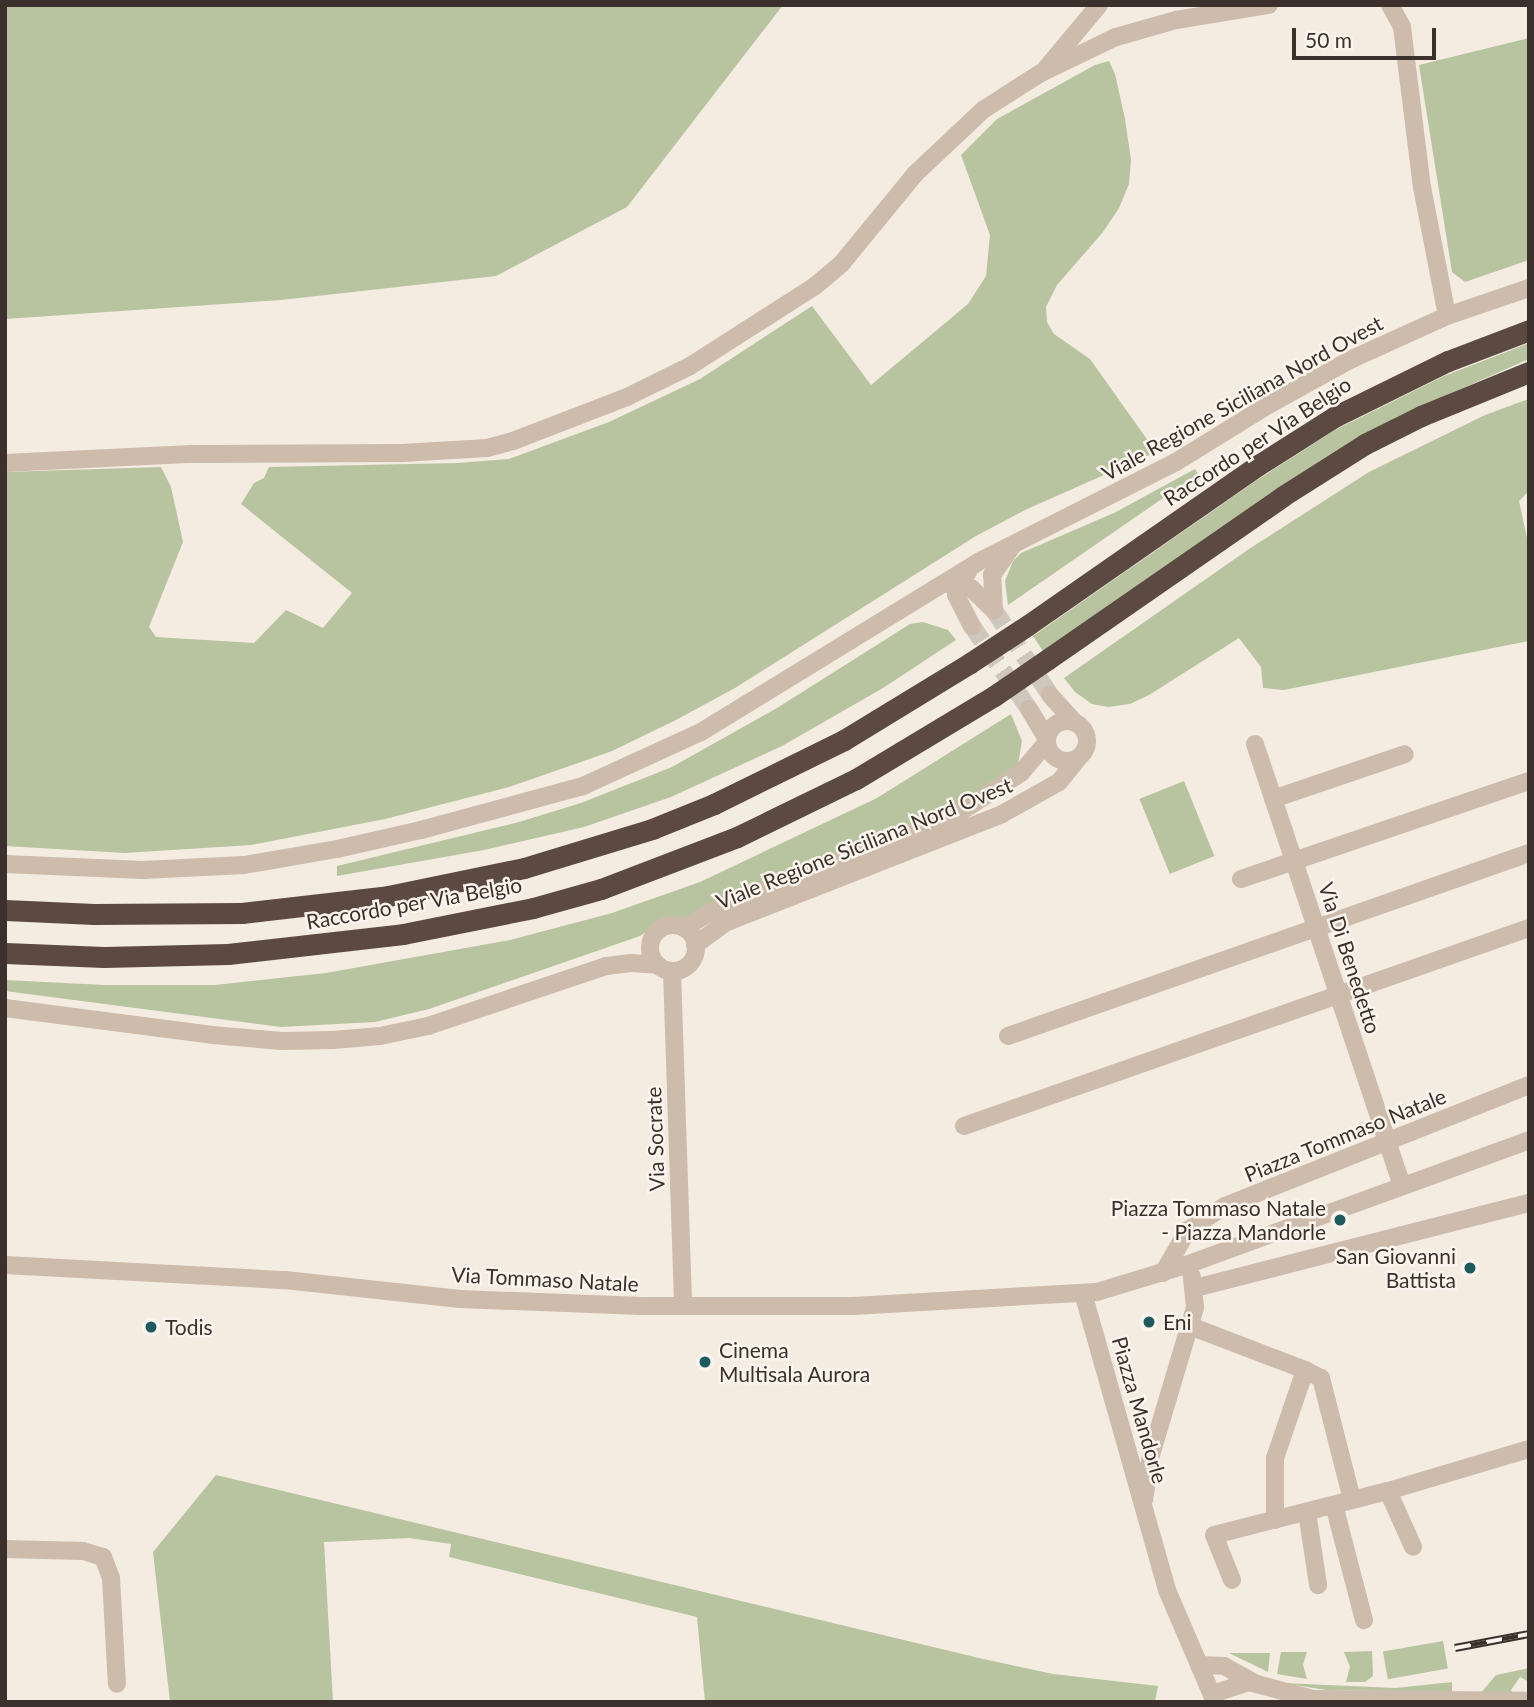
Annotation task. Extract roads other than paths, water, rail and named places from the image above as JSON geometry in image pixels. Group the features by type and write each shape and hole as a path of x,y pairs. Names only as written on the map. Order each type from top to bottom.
{"highway":[{"name":"Raccordo per Via Belgio","path":"5,910 118,914 242,913 388,896 498,874 587,850 714,804 895,711 1028,625 1260,464 1334,418 1448,361 1529,330"},
{"name":"Raccordo per Via Belgio","path":"5,953 104,957 241,953 403,934 533,908 601,889 737,837 856,779 994,696 1283,496 1365,444 1421,416 1529,372"}],"street":[{"path":"1043,72 1099,5"},
{"path":"5,463 192,454 453,451 487,448 524,437 627,397 690,366 816,286 842,263 915,174 974,119 1043,72 1116,37 1176,20 1269,5"},
{"path":"1390,5 1402,27 1422,187 1447,316"},
{"name":"Viale Regione Siciliana Nord Ovest","path":"5,864 143,870 244,865 337,849 421,830 583,786 701,732 799,675 978,562 1019,539 1165,468 1270,404 1352,359 1447,316 1529,288"},
{"name":"Viale Regione Siciliana Nord Ovest","path":"930,591 948,584 958,584 979,593 994,610 992,575 1002,557 1019,539"},
{"name":"Viale Regione Siciliana Nord Ovest","path":"958,584 978,562"},
{"path":"958,584 958,602 972,626"},
{"path":"1029,709 1052,754 1063,761 1082,755 1086,737 1051,695"},
{"path":"1047,741 1057,724 1075,723"},
{"name":"Viale Regione Siciliana Nord Ovest","path":"684,929 707,914 954,816 1021,773 1047,741"},
{"name":"Via Di Benedetto","path":"1255,744 1402,1186"},
{"path":"1273,799 1405,754"},
{"name":"Viale Regione Siciliana Nord Ovest","path":"695,945 727,922 1002,814 1059,782 1082,755"},
{"path":"1241,879 1529,781"},
{"path":"1008,1037 1529,853"},
{"path":"5,1008 212,1035 282,1041 333,1040 380,1036 428,1026 606,966 631,963 665,968 686,966 692,959 695,945 684,929 669,926 656,933 650,952 665,968"},
{"path":"964,1126 1529,928"},
{"name":"Via Socrate","path":"665,968 683,1305"},
{"name":"Piazza Tommaso Natale","path":"1163,1273 1188,1230 1225,1206 1529,1085"},
{"path":"1083,1293 1097,1293 1163,1273 1529,1140"},
{"path":"1195,1288 1529,1203"},
{"name":"Piazza Mandorle","path":"1143,1503 1152,1455 1195,1307 1195,1288 1189,1264"},
{"name":"Via Tommaso Natale","path":"5,1265 285,1280 460,1299 683,1305 853,1306 1083,1293"},
{"name":"Piazza Mandorle","path":"1083,1293 1143,1503"},
{"path":"1190,1326 1321,1378 1352,1500"},
{"path":"1275,1520 1275,1458 1305,1370"},
{"path":"1232,1580 1214,1535 1388,1491 1529,1449"},
{"path":"1388,1491 1413,1547"},
{"path":"1143,1503 1167,1590 1214,1698 1242,1683 1256,1684"},
{"path":"1334,1505 1364,1620"},
{"path":"1307,1512 1318,1585"},
{"path":"5,1549 83,1551 103,1557 111,1578 117,1685"},
{"path":"1199,1665 1224,1666 1256,1684 1289,1695 1322,1701 1529,1701"}],"tunnel":[{"path":"994,610 1050,695"},
{"path":"972,626 1029,709"}],"railway":[{"path":"1455,1648 1529,1634"}],"place":[{"name":"Piazza Tommaso Natale - Piazza Mandorle","path":"1340,1220"},
{"name":"San Giovanni Battista","path":"1470,1268"},
{"name":"Eni","path":"1149,1322"},
{"name":"Todis","path":"151,1327"},
{"name":"Cinema Multisala Aurora","path":"705,1362"}]}
